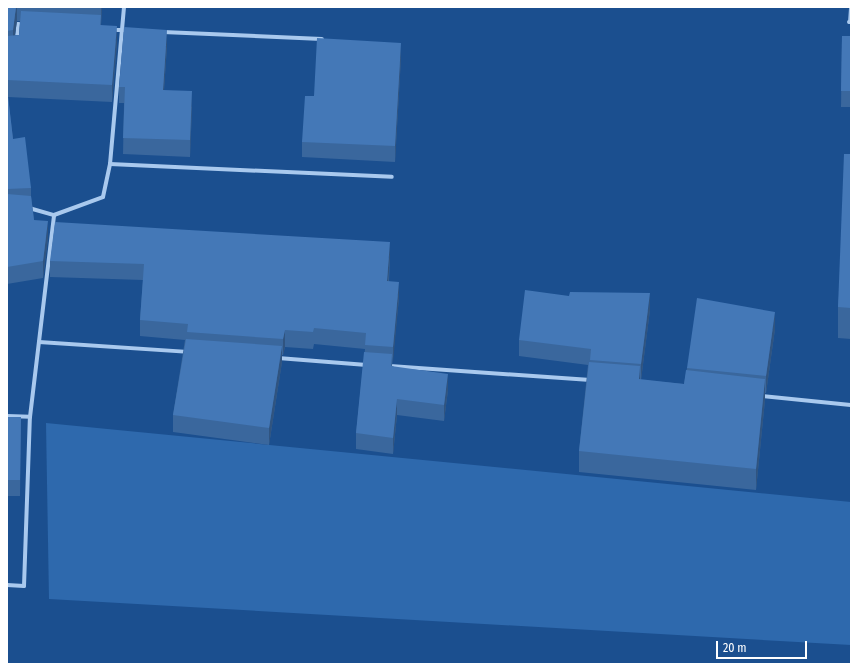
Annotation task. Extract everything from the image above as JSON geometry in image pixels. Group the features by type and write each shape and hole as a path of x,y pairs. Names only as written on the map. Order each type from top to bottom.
{"street":[{"path":"24,207 54,215 103,197 110,164 124,7"},
{"path":"16,44 18,24 32,25"},
{"path":"107,29 137,31"},
{"path":"153,32 332,40"},
{"path":"110,164 392,177"},
{"path":"7,585 24,586 30,417 50,228 54,215"},
{"path":"50,228 57,228"},
{"path":"39,342 197,353"},
{"path":"268,358 371,365"},
{"path":"379,365 601,381"},
{"path":"758,395 851,405"},
{"path":"7,416 30,417"}],"lane":[{"path":"850,7 850,22"}],"shaded area":[{"path":"46,423 851,502 851,645 49,599"}],"building":[{"path":"7,7 16,7 13,30 7,31"},
{"path":"21,11 101,15 100,25 117,26 112,85 7,80 7,36 19,35"},
{"path":"124,27 167,30 163,90 192,91 190,140 123,138 125,87 119,87"},
{"path":"842,36 851,36 851,91 841,91"},
{"path":"317,38 401,43 395,146 302,142 305,96 314,96"},
{"path":"7,87 13,139 25,137 31,188 7,189"},
{"path":"844,154 851,154 851,308 838,307"},
{"path":"7,194 31,196 34,220 48,221 43,261 7,267"},
{"path":"55,222 390,242 387,281 399,282 393,347 365,345 366,333 314,328 313,332 285,330 283,339 187,332 188,324 140,320 144,264 50,261"},
{"path":"525,290 569,296 570,292 650,293 641,364 590,360 591,349 519,340"},
{"path":"697,298 775,312 766,376 687,368"},
{"path":"186,339 282,346 269,428 173,415"},
{"path":"364,352 392,354 391,366 448,374 444,405 397,399 393,438 356,433"},
{"path":"589,362 640,366 639,379 684,384 686,370 765,379 756,469 579,451"},
{"path":"7,417 21,417 20,480 7,480"}]}
